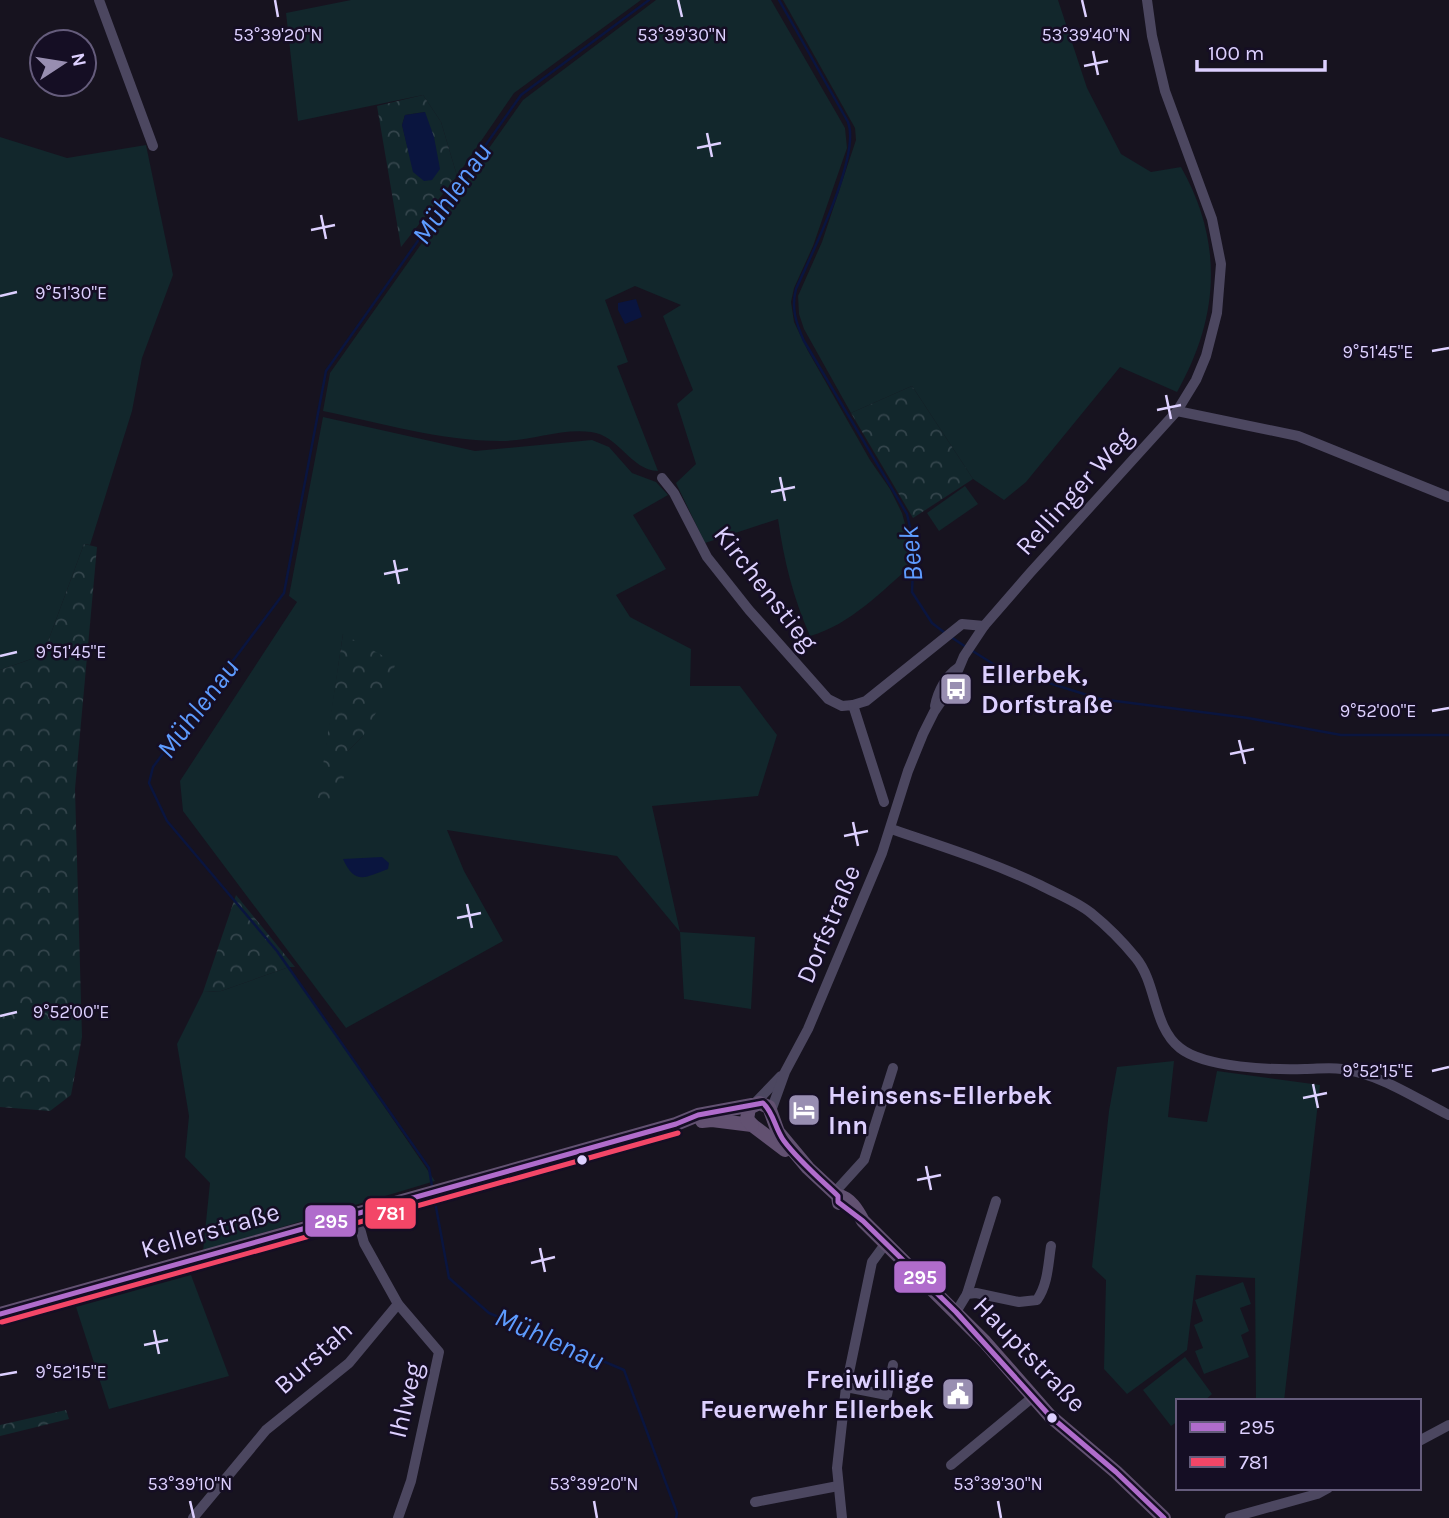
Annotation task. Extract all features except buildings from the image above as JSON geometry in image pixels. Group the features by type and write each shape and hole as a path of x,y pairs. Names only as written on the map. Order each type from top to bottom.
{"main road":[{"path":"763,1103 771,1114 765,1126 755,1126 747,1115 754,1104 763,1103"},
{"name":"Kellerstraße","path":"0,1314 676,1124 698,1115 754,1104"},
{"name":"Hauptstraße","path":"771,1114 778,1132 808,1168"},
{"name":"Kellerstraße","path":"676,1124 712,1120 755,1126"},
{"name":"Hauptstraße","path":"755,1126 808,1168 836,1195 844,1208 863,1220 956,1312 1050,1416 1116,1472 1164,1518"}],"street":[{"path":"99,0 153,146"},
{"name":"Rellinger Weg","path":"972,643 984,626 1177,411 1196,380 1206,356 1217,313 1221,264 1212,219 1166,91 1152,36 1147,0"},
{"path":"1177,411 1298,436 1449,497"},
{"name":"Kirchenstieg","path":"663,478 674,493 707,557 750,610 828,699 842,706 853,705"},
{"path":"884,802 853,705 866,701 962,624 984,626"},
{"name":"Dorfstraße","path":"771,1114 785,1072 808,1029 882,853 908,771 934,712 951,687 972,643"},
{"path":"891,829 990,863 1072,901 1090,913 1138,960 1149,981 1163,1023 1170,1037 1181,1049 1219,1062 1270,1069 1341,1069 1370,1076 1449,1115"},
{"path":"836,1195 864,1160 893,1068"},
{"name":"Dorfstraße","path":"754,1104 785,1072"},
{"path":"956,1312 967,1294 996,1201"},
{"path":"356,1214 364,1243 398,1304"},
{"path":"842,1518 838,1486 840,1427 846,1387 872,1262 886,1243"},
{"path":"967,1294 976,1293 1019,1302 1037,1300 1043,1292 1047,1278 1051,1247"},
{"name":"Burstah","path":"194,1518 266,1430 349,1363 398,1304"},
{"name":"Ihlweg","path":"398,1304 439,1352 411,1481 398,1518"},
{"path":"846,1387 886,1401 893,1366"},
{"path":"951,1465 1033,1397"},
{"path":"1421,1440 1449,1424"},
{"path":"755,1502 838,1486"},
{"path":"1230,1518 1324,1490"}],"green space":[{"path":"351,0 641,0 514,93 457,176 441,122 423,95 298,121 286,13"},
{"path":"656,0 771,0 845,128 847,148 813,246 794,288 791,302 794,322 902,513 912,549 913,564 852,616 810,636 790,579 778,519 705,543 676,483 696,464 677,404 693,390 663,316 681,305 635,286 605,300 628,362 617,366 658,471 640,465 609,439 591,432 568,432 501,441 479,440 411,430 323,411 330,373 523,100"},
{"path":"783,0 1058,0 1087,88 1121,154 1151,172 1181,167 1195,195 1204,224 1210,252 1208,308 1191,364 1177,392 1120,367 1026,482 1004,500 973,479 912,386 851,413 804,329 799,314 798,296 822,242 856,140 855,128"},
{"path":"423,95 441,122 457,176 401,247 377,106","holes":["425,112 414,172 402,125 405,115"]},
{"path":"0,137 67,158 146,145 173,275 142,358 132,411 90,545 84,544 43,655 0,670"},
{"path":"912,386 973,479 913,518 851,413"},
{"path":"323,417 475,451 592,440 609,447 632,473 656,482 668,495 633,515 666,569 616,595 630,617 691,649 690,686 740,686 777,735 758,796 652,806 680,932 617,856 447,830 464,871 503,941 346,1028 183,811 180,781 297,602 289,596","holes":["343,634 363,736 348,751 319,798"]},
{"path":"965,486 978,504 939,531 927,513"},
{"path":"84,544 97,547 75,789 82,1037 71,1095 50,1111 0,1107 0,670 43,655"},
{"path":"343,634 396,663 377,711 363,736 348,751 340,800 318,798"},
{"path":"236,895 295,967 221,991 203,992"},
{"path":"680,932 755,937 751,1009 684,999"},
{"path":"289,967 435,1181 203,1251 210,1183 185,1157 189,1116 177,1044 203,992 221,991"},
{"path":"1174,1061 1168,1117 1207,1122 1217,1071 1320,1085 1284,1399 1256,1399 1255,1278 1196,1275 1187,1350 1127,1394 1104,1369 1106,1280 1092,1267 1109,1111 1117,1067"},
{"path":"191,1275 229,1376 109,1409 76,1307"},
{"path":"1243,1282 1251,1304 1240,1308 1249,1331 1241,1335 1249,1357 1204,1374 1195,1351 1203,1348 1194,1325 1203,1321 1195,1300"},
{"path":"1185,1357 1212,1394 1206,1399 1176,1399 1176,1422 1171,1426 1143,1390"},
{"path":"66,1410 69,1419 0,1436 0,1425"}],"water":[{"path":"425,112 434,137 440,169 432,180 424,181 413,172 402,125 405,115"},
{"path":"636,299 642,317 625,324 618,310 618,303"},
{"path":"382,857 389,863 388,869 362,877 352,873 343,859"}],"waterway":[{"name":"Mühlenau","path":"432,1186 429,1168 277,951 167,821 149,783 153,767 284,593 326,371 521,95 649,0"},
{"name":"Beek","path":"779,0 848,122 850,138 841,181 796,289 794,309 797,322 804,341 907,514 914,545 912,592 932,623 945,633"},
{"name":"Beek","path":"951,637 966,647"},
{"name":"Beek","path":"971,650 998,667 1100,699 1248,718 1341,735 1449,735"},
{"name":"Mühlenau","path":"434,1196 449,1278 489,1313 624,1370 677,1513 676,1518"}],"transit line":[{"name":"295","path":"0,1314 676,1124 698,1115 763,1103 770,1111 784,1141 838,1196 838,1202 863,1221 956,1312 1050,1416 1116,1472 1164,1518"},
{"name":"781","path":"2,1322 678,1133"}],"place":[{"name":"Ellerbek, Dorfstraße","path":"956,689"},
{"name":"Heinsens-Ellerbek Inn","path":"804,1110"},
{"name":"Freiwillige Feuerwehr Ellerbek","path":"958,1394"}]}
